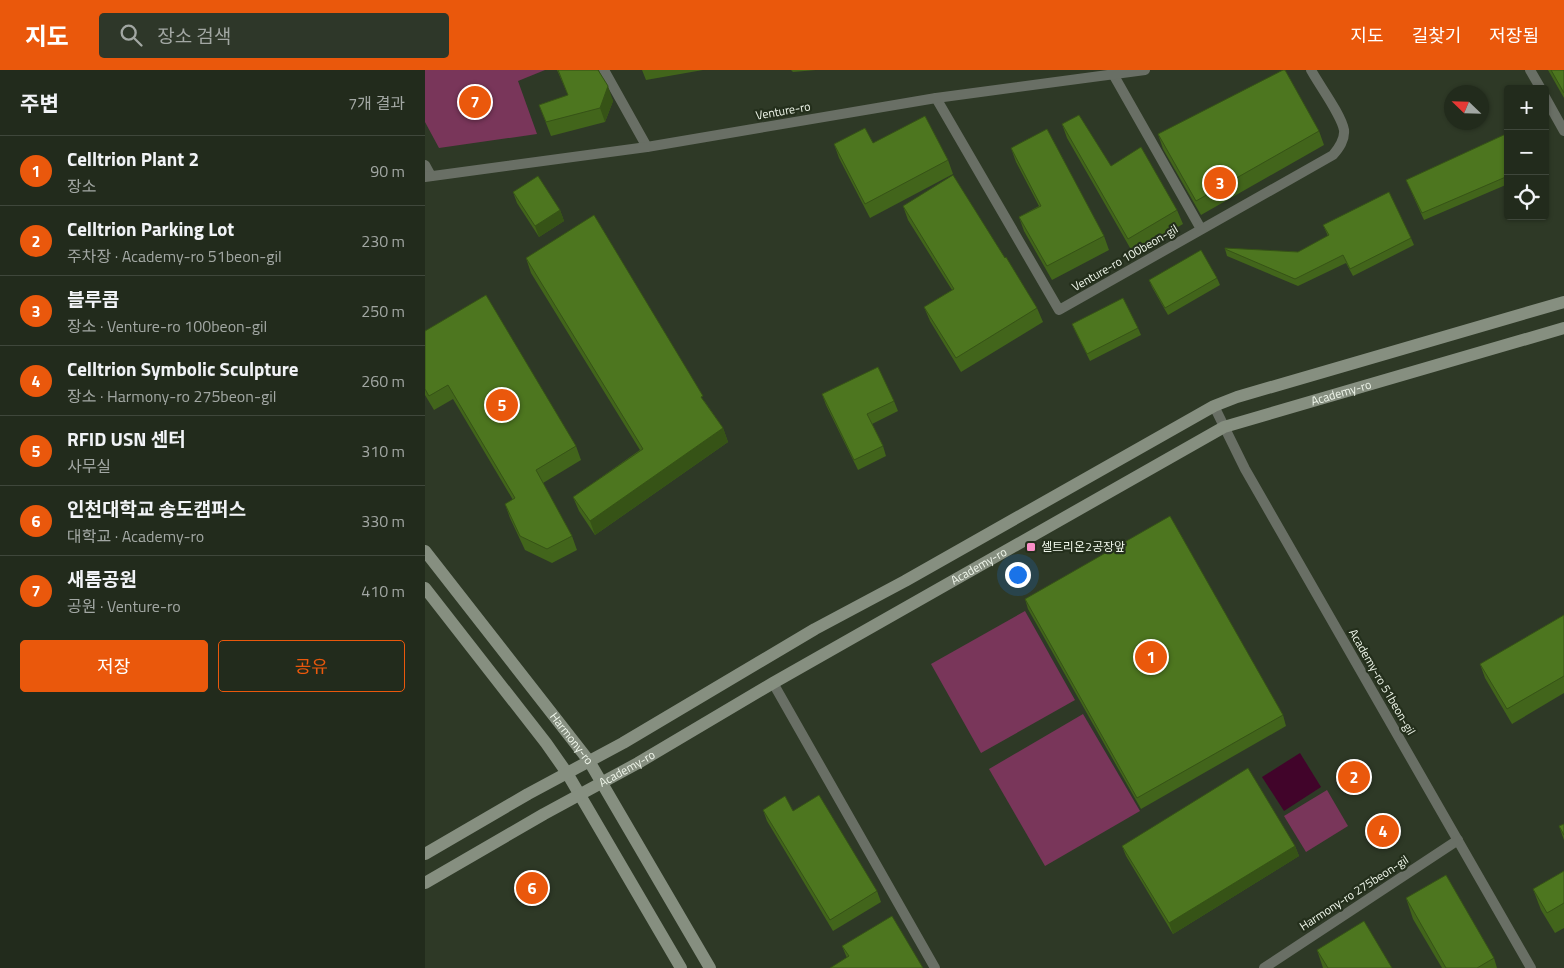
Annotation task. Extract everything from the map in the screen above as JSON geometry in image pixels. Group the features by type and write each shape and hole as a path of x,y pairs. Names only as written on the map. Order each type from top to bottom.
{"main road":[{"name":"Academy-ro","path":"425,854 623,743 815,629 905,581 1214,406 1237,397 1564,302"},
{"name":"Academy-ro","path":"425,883 1224,426 1564,328"},
{"name":"Harmony-ro","path":"425,551 589,761 710,968"},
{"name":"Harmony-ro","path":"425,588 546,742 567,773 681,968"}],"street":[{"path":"603,70 647,147"},
{"name":"Venture-ro","path":"428,177 647,147 936,98 1145,70"},
{"name":"Venture-ro 100beon-gil","path":"936,98 1059,310 1333,155 1341,144 1344,131 1311,70"},
{"path":"1530,70 1539,85"},
{"path":"1113,74 1201,230"},
{"path":"1549,104 1564,131"},
{"path":"425,165 428,177"},
{"name":"Academy-ro 51beon-gil","path":"1214,406 1245,469 1531,968"},
{"path":"773,683 935,968"},
{"name":"Harmony-ro 275beon-gil","path":"1264,968 1458,840"}],"shaded area":[{"path":"425,70 545,70 518,81 537,134 439,148 425,122"},
{"path":"1025,611 1075,700 981,753 931,664"},
{"path":"1083,714 1140,811 1045,866 989,769"},
{"path":"1300,753 1321,787 1284,811 1262,777"},
{"path":"1327,790 1348,826 1306,852 1284,816"}],"building":[{"path":"558,70 598,70 608,86 600,108 546,122 539,105 568,95"},
{"path":"1285,70 1319,131 1196,201 1158,134"},
{"path":"1551,70 1564,70 1564,93"},
{"path":"1079,115 1111,166 1141,147 1177,210 1128,239 1062,124"},
{"path":"925,116 948,160 865,204 834,144 865,128 873,143"},
{"path":"1047,129 1104,236 1047,266 1019,217 1041,206 1011,148"},
{"path":"1504,135 1504,178 1422,213 1406,180"},
{"path":"953,175 1037,308 956,358 924,307 954,289 903,206"},
{"path":"538,176 560,210 535,226 513,192"},
{"path":"1389,192 1411,238 1350,269 1343,255 1295,279 1225,249 1298,252 1329,235 1323,225"},
{"path":"594,215 703,396 701,397 723,428 590,521 573,497 643,449 526,258"},
{"path":"1201,250 1217,278 1165,308 1149,280"},
{"path":"486,295 576,446 536,470 572,536 547,549 520,536 505,504 515,498 448,385 429,396 425,389 425,331"},
{"path":"1123,298 1138,328 1087,354 1072,324"},
{"path":"878,367 894,401 867,414 883,446 854,460 822,394"},
{"path":"1170,516 1283,715 1137,798 1025,599"},
{"path":"1564,615 1564,676 1507,709 1480,664"},
{"path":"1248,768 1295,846 1169,923 1122,846"},
{"path":"819,795 877,891 830,920 763,810 785,796 793,811"},
{"path":"1564,824 1564,835 1559,826"},
{"path":"1564,871 1564,903 1547,913 1533,889"},
{"path":"1446,875 1494,958 1477,968 1446,968 1406,898"},
{"path":"892,916 923,968 830,968 849,956 842,946"},
{"path":"1364,921 1392,968 1328,968 1317,950"}],"place":[{"name":"새롬공원","path":"475,102"},
{"name":"블루콤","path":"1220,183"},
{"name":"RFID USN 센터","path":"502,405"},
{"name":"셀트리온2공장앞","path":"1031,547"},
{"name":"Celltrion Plant 2","path":"1151,657"},
{"name":"Celltrion Parking Lot","path":"1354,777"},
{"name":"Celltrion Symbolic Sculpture","path":"1383,831"},
{"name":"인천대학교 송도캠퍼스","path":"532,888"}]}
